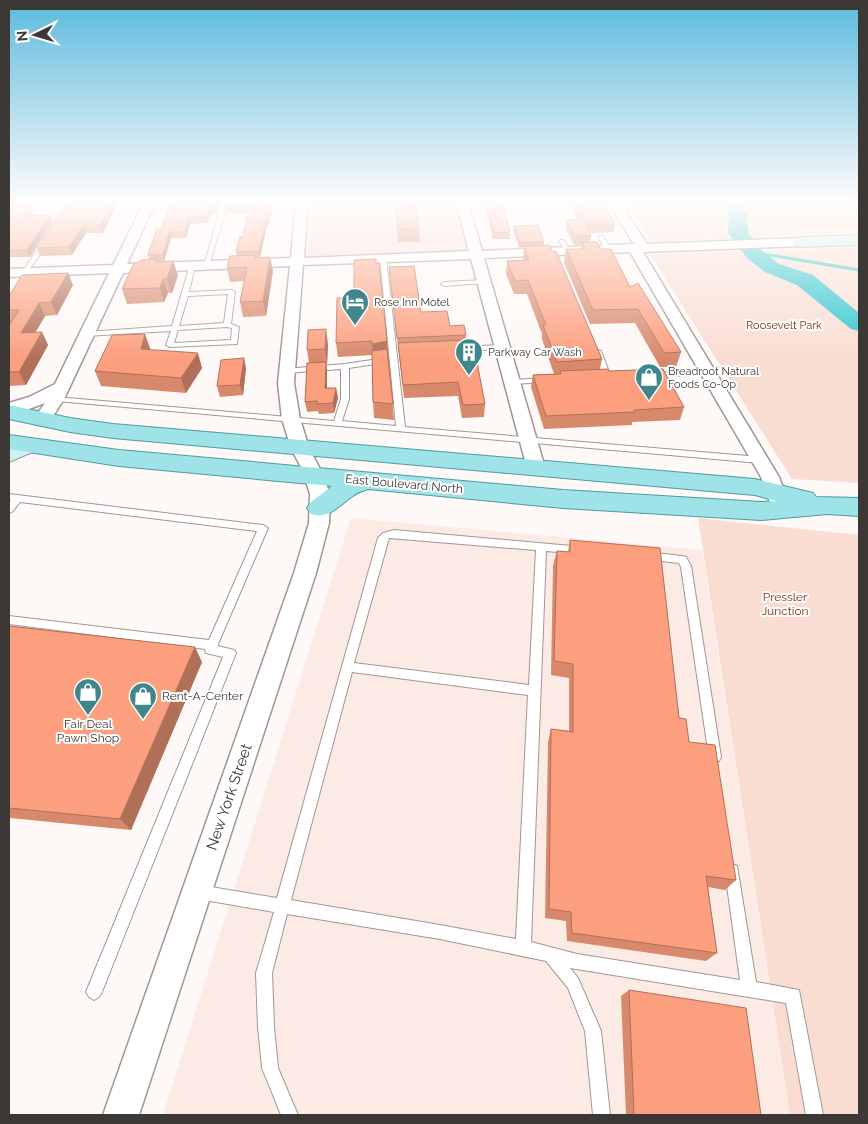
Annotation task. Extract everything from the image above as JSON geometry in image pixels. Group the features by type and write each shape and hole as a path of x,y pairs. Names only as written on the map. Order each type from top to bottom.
{"main road":[{"path":"9,410 42,420 113,431 755,488 778,500 856,507"},
{"path":"9,425 35,423 42,420"},
{"path":"13,444 18,431 165,451 248,443"},
{"name":"East Boulevard North","path":"13,444 173,463 611,502 674,496 752,500 772,496 778,500"},
{"path":"173,463 243,455 283,459 291,457 300,448"},
{"path":"314,476 327,467 336,465 519,482 626,476"},
{"path":"320,508 346,488 366,481"}],"street":[{"path":"42,420 58,393 125,254"},
{"name":"New York Street","path":"121,1115 306,573 319,523 319,490 300,448 291,419 286,383 297,254"},
{"path":"9,273 383,258 476,255 556,256 557,254"},
{"path":"642,254 760,460 778,500"},
{"path":"476,255 536,468"},
{"path":"9,410 58,393"}],"lane":[{"path":"25,272 37,254"},
{"path":"206,265 209,254"},
{"path":"383,258 401,430"},
{"path":"166,356 192,266"},
{"path":"444,284 484,282"},
{"path":"185,294 232,292 227,325"},
{"path":"86,334 227,325 236,327 234,342 170,345"},
{"path":"592,341 608,377"},
{"path":"198,354 202,344"},
{"path":"452,349 502,347"},
{"path":"287,371 345,366 394,356 403,352"},
{"path":"337,424 344,398 345,366"},
{"path":"644,375 708,372"},
{"path":"598,378 617,376"},
{"path":"512,382 552,380"},
{"path":"58,393 337,424 760,460"},
{"path":"9,510 13,498 263,528 210,650 230,653 94,992"},
{"path":"289,1115 270,1068 264,999 264,973 383,538 386,535 588,551"},
{"path":"523,948 541,547"},
{"path":"636,555 682,560 686,566 717,772"},
{"path":"9,620 213,645"},
{"path":"348,667 534,691"},
{"path":"730,861 749,989"},
{"path":"197,892 282,905 523,948 577,962 793,996 815,1115"},
{"path":"551,956 573,983 592,1031 601,1115"}],"shaded area":[{"path":"351,518 702,550 790,1115 163,1115"}],"green space":[{"path":"307,254 349,254 307,256"},
{"name":"Roosevelt Park","path":"650,254 859,254 859,483 792,479"},
{"name":"Pressler Junction","path":"698,518 859,535 859,1115 790,1115"}],"building":[{"path":"527,254 557,254 602,359 557,362 543,325 546,325 528,280 515,281 507,261 529,260"},
{"path":"568,254 614,254 630,287 638,283 681,352 664,353 638,309 593,310"},
{"path":"255,255 254,258 270,257 263,301 240,302 247,267 227,268 230,256"},
{"path":"156,259 156,262 173,261 167,279 163,279 160,288 122,289 134,263 141,260"},
{"path":"376,259 376,264 379,263 387,341 372,344 372,341 336,343 337,298 354,297 354,260"},
{"path":"414,266 421,312 447,311 450,326 464,325 466,335 397,338 389,267"},
{"path":"68,273 51,302 39,303 21,333 42,332 19,372 9,372 9,326 19,310 9,310 9,296 22,275"},
{"path":"326,329 325,349 307,350 308,330"},
{"path":"145,334 141,349 198,353 181,378 95,371 112,335"},
{"path":"468,340 470,352 475,352 485,404 463,405 458,382 403,385 398,343"},
{"path":"387,349 393,404 373,402 372,351"},
{"path":"244,358 240,385 217,386 221,360"},
{"path":"326,362 325,388 336,388 333,403 317,404 317,401 305,402 307,363"},
{"path":"608,369 609,371 663,369 684,407 634,410 635,412 546,416 533,375 561,374 560,371"},
{"path":"570,540 660,548 679,718 686,719 689,742 715,745 736,880 706,876 717,953 572,933 571,912 549,909 551,729 573,732 573,664 554,661 557,551 570,552"},
{"path":"9,626 195,647 120,819 9,808"},
{"path":"629,990 746,1008 761,1115 634,1115"}],"waterway":[{"path":"755,254 772,268 805,280 859,324"},
{"path":"767,254 859,270"}],"place":[{"name":"Rose Inn Motel","path":"355,326"},
{"name":"Parkway Car Wash","path":"469,376"},
{"name":"Breadroot Natural Foods Co-Op","path":"649,401"},
{"name":"Fair Deal Pawn Shop","path":"88,716"},
{"name":"Rent-A-Center","path":"143,720"}]}
